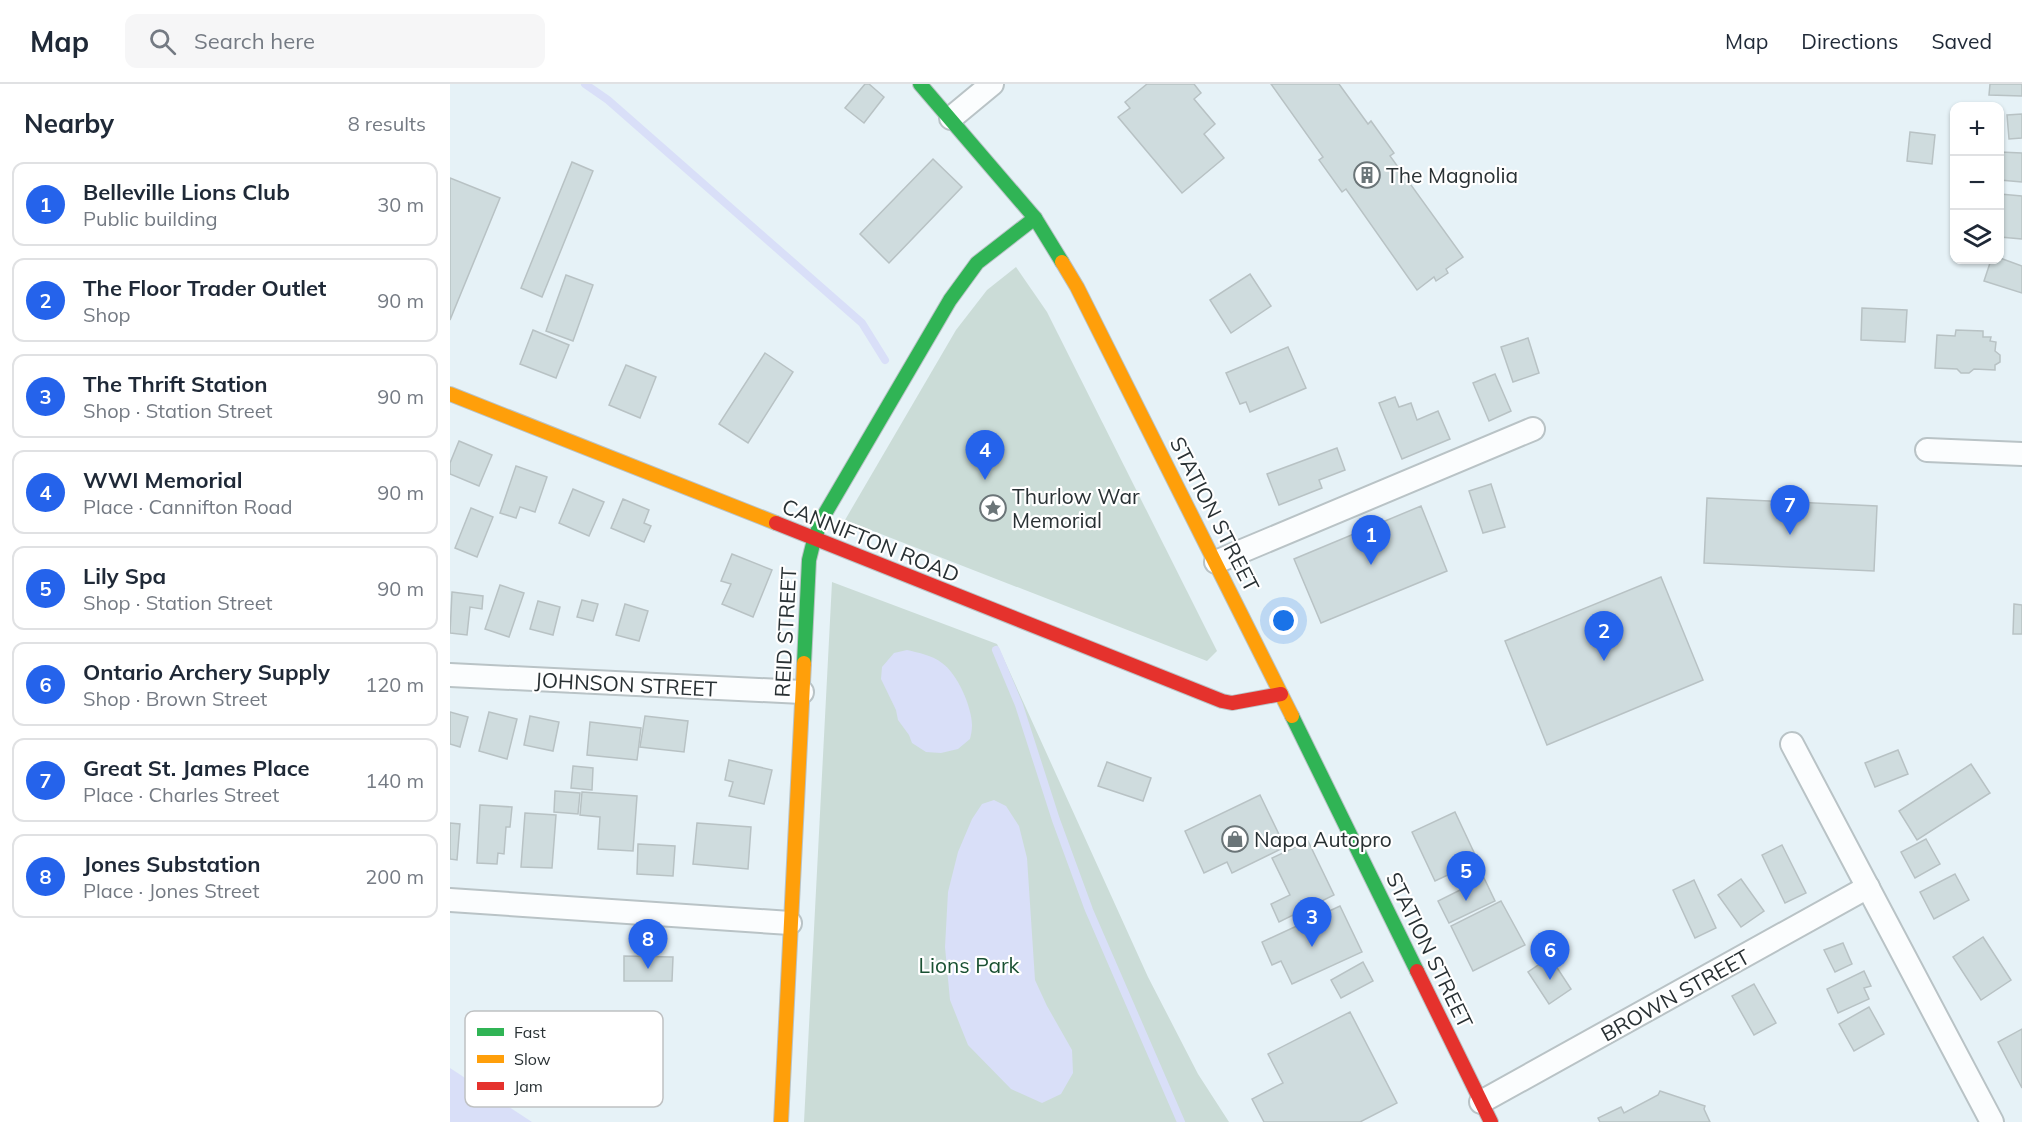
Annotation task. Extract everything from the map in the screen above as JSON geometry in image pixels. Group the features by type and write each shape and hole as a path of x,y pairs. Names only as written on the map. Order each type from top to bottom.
{"street":[{"name":"STATION STREET","path":"920,84 1035,218 1077,287 1216,562 1486,1112"},
{"path":"951,118 992,84"},
{"name":"REID STREET","path":"780,1122 809,560 814,540 823,517 950,300 977,263 1035,218"},
{"name":"CANNIFTON ROAD","path":"450,394 1222,701 1232,703 1281,694"},
{"path":"1216,562 1533,429"},
{"path":"1927,450 2022,454"},
{"name":"JOHNSON STREET","path":"450,675 802,693"},
{"path":"1792,744 1992,1122"},
{"name":"BROWN STREET","path":"1486,1112 1868,887"},
{"path":"450,900 790,923"}],"green space":[{"path":"1016,267 1047,312 1217,651 1207,661 845,520 956,330 987,290"},
{"name":"Lions Park","path":"832,582 997,644 1148,977 1198,1074 1229,1122 804,1122"}],"water":[{"path":"907,650 938,660 953,674 963,691 972,729 970,739 958,749 941,753 926,752 912,743 898,720 896,710 881,679 882,667 894,653"},
{"path":"994,800 1006,806 1019,826 1027,858 1035,980 1072,1050 1073,1073 1061,1094 1042,1103 1011,1089 968,1045 950,1000 945,947 948,892 958,852 972,819 982,804"},
{"path":"450,1068 465,1078 465,1107 509,1107 532,1122 450,1122"}],"building":[{"path":"865,84 869,84 884,97 864,123 845,108"},
{"path":"1147,84 1194,84 1201,93 1194,99 1215,124 1204,134 1224,158 1182,193 1118,117 1130,108 1125,102"},
{"name":"The Magnolia","path":"1271,84 1339,84 1368,124 1371,121 1394,153 1390,156 1463,257 1446,269 1448,273 1436,281 1434,277 1417,290 1346,189 1342,192 1319,160 1323,157"},
{"path":"1990,84 2022,84 2022,96 1989,95"},
{"path":"2022,114 2022,138 2009,139 2007,115"},
{"path":"1910,132 1935,135 1932,164 1907,161"},
{"path":"2004,152 2022,153 2022,182 2004,180"},
{"path":"933,159 962,187 889,263 860,234"},
{"path":"572,162 593,171 542,297 521,288"},
{"path":"450,178 500,198 450,320"},
{"path":"2004,194 2022,196 2022,239 2004,237"},
{"path":"2004,259 2022,266 2022,293 1984,281 1990,264 2004,264"},
{"path":"1250,274 1271,306 1231,333 1210,300"},
{"path":"566,275 593,285 573,341 546,331"},
{"path":"1862,308 1907,310 1905,342 1861,340"},
{"path":"533,330 569,345 556,378 520,364"},
{"path":"1956,330 1983,331 1983,337 1991,337 1990,341 1996,342 1995,351 2000,355 2000,362 1995,365 1995,370 1974,369 1969,373 1961,373 1957,369 1935,368 1937,335 1955,336"},
{"path":"1528,338 1539,373 1513,382 1501,347"},
{"path":"1288,347 1306,388 1250,412 1246,402 1240,404 1226,373"},
{"path":"765,353 793,372 748,443 719,424"},
{"path":"626,365 656,377 640,418 609,405"},
{"path":"1495,374 1511,411 1489,421 1473,383"},
{"path":"1395,397 1399,407 1411,403 1417,420 1438,411 1450,439 1402,459 1379,403"},
{"path":"459,441 492,455 479,486 450,474 450,463"},
{"path":"1337,448 1345,470 1319,480 1322,488 1279,505 1267,474"},
{"path":"516,466 547,477 535,512 520,507 516,518 500,513"},
{"path":"1491,484 1505,527 1483,533 1469,491"},
{"path":"573,489 604,502 589,536 559,523"},
{"path":"1707,498 1877,506 1874,571 1704,563"},
{"path":"623,499 649,510 644,523 651,526 644,542 611,528"},
{"path":"1421,506 1447,571 1321,623 1294,559"},
{"path":"471,508 493,517 477,557 455,548"},
{"path":"732,554 772,570 753,617 722,604 731,584 721,581"},
{"path":"1661,577 1703,680 1547,745 1505,641"},
{"path":"500,585 524,593 509,637 485,629"},
{"path":"452,592 483,596 482,609 470,607 467,635 450,633"},
{"path":"582,600 598,604 593,621 577,617"},
{"path":"538,601 560,607 553,635 530,629"},
{"path":"625,604 648,611 639,641 616,635"},
{"path":"2014,604 2022,605 2022,634 2013,634"},
{"path":"450,712 468,717 460,747 450,744"},
{"path":"489,712 517,719 507,759 479,751"},
{"path":"530,716 559,722 553,751 524,745"},
{"path":"645,716 688,721 684,752 640,747"},
{"path":"590,722 641,728 637,760 587,755"},
{"path":"1898,750 1908,774 1875,787 1865,763"},
{"path":"729,760 772,770 764,804 729,796 733,782 725,780"},
{"path":"1107,762 1151,778 1143,801 1098,786"},
{"path":"1971,764 1990,793 1917,840 1899,811"},
{"path":"573,766 593,768 592,790 571,788"},
{"path":"555,791 580,793 578,814 554,812"},
{"path":"582,792 637,796 633,851 598,849 600,817 580,815"},
{"name":"Napa Autopro","path":"1260,795 1285,847 1232,873 1227,862 1204,873 1185,831"},
{"path":"480,805 512,807 510,827 506,827 504,854 498,853 497,864 477,863"},
{"path":"1455,812 1478,861 1435,881 1412,832"},
{"path":"525,813 556,815 552,868 521,867"},
{"path":"450,823 460,824 457,860 450,859"},
{"path":"697,823 751,827 748,869 693,864"},
{"path":"1926,839 1940,864 1915,878 1901,852"},
{"path":"1308,841 1334,895 1279,922 1271,904 1290,895 1272,858"},
{"path":"638,844 675,846 673,876 637,874"},
{"path":"1782,845 1806,893 1785,903 1762,855"},
{"path":"1955,874 1969,900 1934,919 1920,892"},
{"path":"1484,878 1495,901 1449,923 1438,901"},
{"path":"1741,879 1764,911 1741,927 1718,895"},
{"path":"1694,880 1716,928 1695,938 1673,890"},
{"path":"1501,901 1525,945 1473,971 1451,926"},
{"path":"1340,906 1362,952 1292,984 1281,961 1272,965 1262,942"},
{"path":"1983,937 2011,980 1981,1000 1953,957"},
{"path":"1843,943 1852,964 1835,972 1824,950"},
{"path":"624,956 673,957 672,981 624,981"},
{"path":"1550,957 1571,989 1549,1004 1528,972"},
{"path":"1363,962 1373,981 1341,998 1331,980"},
{"path":"1864,971 1871,986 1864,988 1869,999 1838,1013 1827,989"},
{"path":"1754,984 1776,1023 1754,1035 1732,996"},
{"path":"1869,1007 1884,1034 1854,1051 1839,1024"},
{"path":"1350,1012 1397,1103 1360,1122 1264,1122 1252,1099 1283,1083 1268,1054"},
{"path":"2022,1029 2022,1088 1998,1042"},
{"path":"1660,1091 1705,1106 1704,1109 1710,1122 1600,1122 1598,1118 1621,1107 1624,1113 1658,1095"}],"waterway":[{"path":"585,84 608,100 862,323 885,360"},
{"path":"996,650 1019,705 1056,820 1089,910 1181,1122"}],"traffic: fast":[{"path":"920,84 1035,218 1062,262"},
{"path":"804,663 809,560 823,517 950,300 977,263 1035,218"},
{"path":"1292,716 1417,971"}],"traffic: slow":[{"path":"1062,262 1077,287 1292,716"},
{"path":"450,394 776,523"},
{"path":"781,1122 804,663"}],"traffic: jam":[{"path":"776,523 1222,701 1232,703 1281,694"},
{"path":"1417,971 1491,1122"}],"place":[{"name":"The Magnolia","path":"1367,175"},
{"name":"WWI Memorial","path":"985,480"},
{"name":"Thurlow War Memorial","path":"993,508"},
{"name":"Great St. James Place","path":"1790,535"},
{"name":"Belleville Lions Club","path":"1371,565"},
{"name":"The Floor Trader Outlet","path":"1604,661"},
{"name":"Napa Autopro","path":"1235,839"},
{"name":"Lily Spa","path":"1466,901"},
{"name":"The Thrift Station","path":"1312,947"},
{"name":"Jones Substation","path":"648,969"},
{"name":"Ontario Archery Supply","path":"1550,980"}]}
